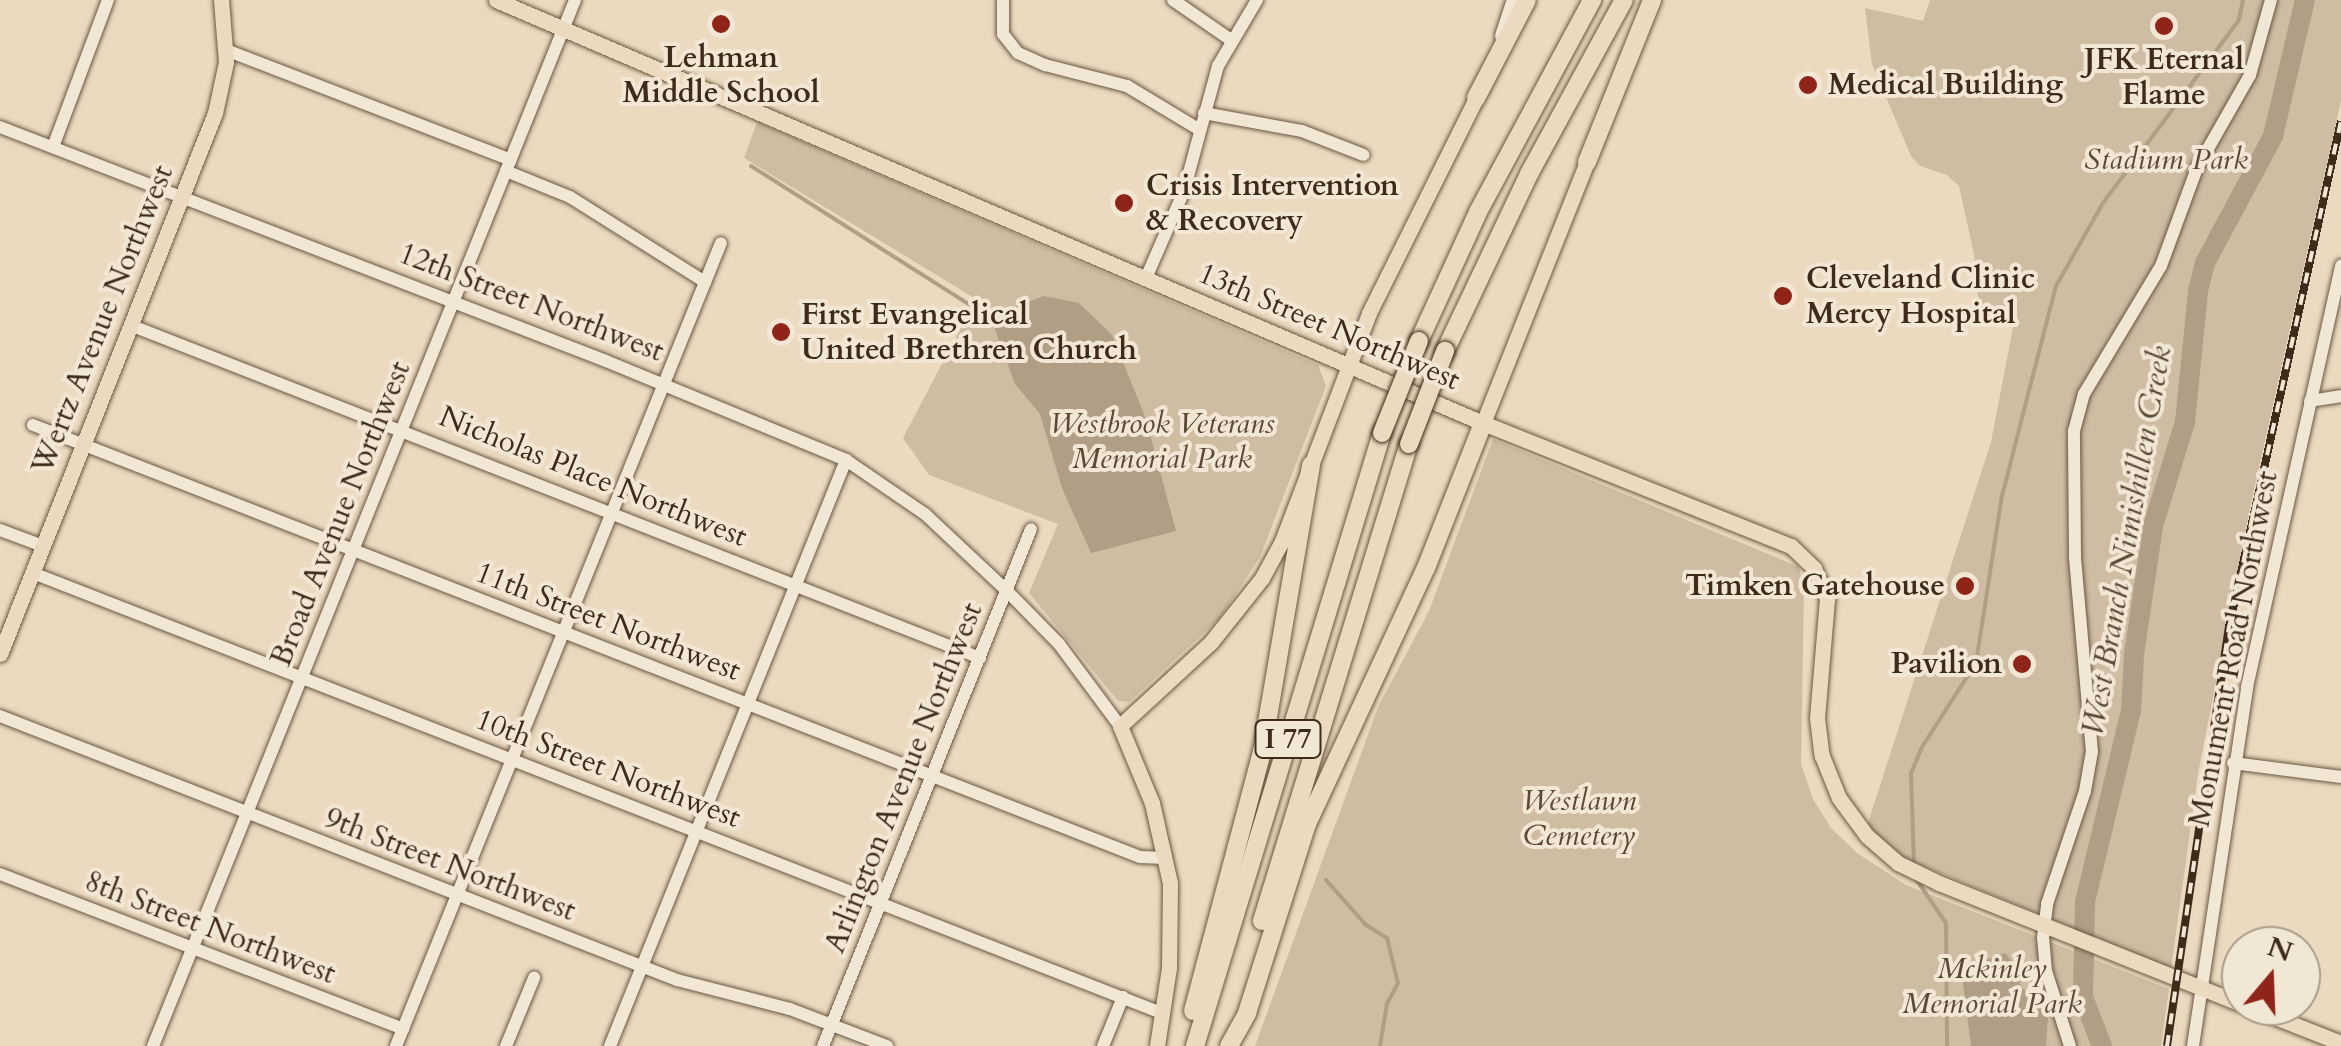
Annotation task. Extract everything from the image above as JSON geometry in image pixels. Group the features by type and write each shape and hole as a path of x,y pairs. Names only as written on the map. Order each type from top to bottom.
{"highway":[{"path":"1476,98 1527,0"},
{"name":"I 77","path":"1195,1046 1382,433 1478,212 1592,0"},
{"name":"I 77","path":"1227,1046 1373,552 1445,351 1504,222 1624,0"},
{"path":"1587,162 1652,0"},
{"path":"1227,1046 1247,1014 1307,824 1426,568 1482,423"},
{"path":"1184,1046 1254,788 1310,465"}],"main road":[{"name":"Wertz Avenue Northwest","path":"0,654 215,112 226,50 222,0"},
{"name":"13th Street Northwest","path":"496,0 565,26 1482,423 1785,543 1809,561 1827,600 1817,718 1826,770 1857,825 1898,862 2050,928"},
{"path":"1157,1046 1170,944 1166,858 1152,804 1120,726 1210,642 1249,598 1282,541 1384,281 1476,98"},
{"path":"1482,423 1587,162"},
{"path":"2050,928 2221,996"},
{"path":"2298,1026 2341,1043"}],"street":[{"path":"52,148 108,0"},
{"name":"Broad Avenue Northwest","path":"153,1046 575,0"},
{"path":"1003,0 1003,34 1018,54 1046,66 1128,86 1200,130"},
{"path":"1173,0 1230,40"},
{"path":"1146,278 1184,191 1204,113 1230,40 1257,0"},
{"path":"1476,98 1513,0"},
{"path":"2070,1046 2046,971 2050,928 2092,764 2072,492 2078,410 2092,378 2161,266 2192,178 2250,75 2272,0"},
{"path":"226,50 508,165 570,197 704,282"},
{"path":"1204,113 1302,132 1364,155"},
{"name":"12th Street Northwest","path":"0,127 664,384 846,460 926,514 1007,591 1059,644 1120,726"},
{"path":"396,1046 721,242"},
{"name":"Monument Road Northwest","path":"2193,1046 2233,763 2341,265"},
{"name":"Nicholas Place Northwest","path":"130,325 402,428 980,658"},
{"path":"2310,401 2341,396"},
{"name":"11th Street Northwest","path":"33,425 1140,857 1166,858"},
{"path":"610,1046 846,460"},
{"name":"Arlington Avenue Northwest","path":"824,1046 1031,529"},
{"path":"0,530 43,546"},
{"name":"10th Street Northwest","path":"33,573 1164,1014"},
{"name":"9th Street Northwest","path":"0,716 643,967 832,1024 887,1046"},
{"path":"2233,763 2341,777"},
{"name":"8th Street Northwest","path":"0,874 403,1029"},
{"path":"506,1046 534,978"},
{"path":"1103,1046 1123,997"}],"green space":[{"name":"Stadium Park","path":"1930,0 2341,0 2341,101 2251,503 2198,774 2171,968 1896,855 1867,826 1991,442 2016,312 1981,326 1974,254 1959,186 1947,175 1920,166 1911,156 1872,64 1865,8 1923,21"},
{"name":"Westbrook Veterans Memorial Park","path":"757,122 1318,365 1326,386 1260,557 1220,618 1129,702 1118,701 1029,593 1058,524 929,475 903,438 976,299 744,158"},
{"name":"Westlawn Cemetery","path":"1493,439 1799,567 1804,588 1801,764 1813,799 1831,828 1857,853 1906,885 2169,989 2161,1046 1255,1046 1378,707 1429,611"}],"shaded area":[{"path":"1044,296 1079,303 1112,335 1146,419 1176,531 1091,553 1062,488 1040,414 1015,384 994,327 1000,315"},
{"path":"2005,953 2015,965 2021,986 2048,1018 2046,1046 1971,1046 1962,976 1975,964"}],"waterway":[{"path":"1914,865 1911,773 1922,747 1976,663 2002,496 2056,286 2103,203 2239,20 2243,0"},
{"name":"West Branch Nimishillen Creek","path":"2102,1046 2083,997 2085,902 2131,711 2134,655 2153,526 2185,422 2198,291 2205,263 2273,136 2305,0"},
{"path":"751,166 997,322"},
{"path":"1916,879 1946,923 1947,1046"},
{"path":"1326,880 1366,925 1387,938 1398,983 1387,1004 1380,1046"}],"railway":[{"path":"2167,1046 2229,627 2341,121"}],"place":[{"name":"Lehman Middle School","path":"721,24"},
{"name":"JFK Eternal Flame","path":"2164,26"},
{"name":"Medical Building","path":"1808,85"},
{"name":"Crisis Intervention & Recovery","path":"1124,203"},
{"name":"Cleveland Clinic Mercy Hospital","path":"1783,296"},
{"name":"First Evangelical United Brethren Church","path":"781,332"},
{"name":"Timken Gatehouse","path":"1965,586"},
{"name":"Pavilion","path":"2022,664"}],"park label":[{"name":"Mckinley Memorial Park","path":"1992,986"}]}
